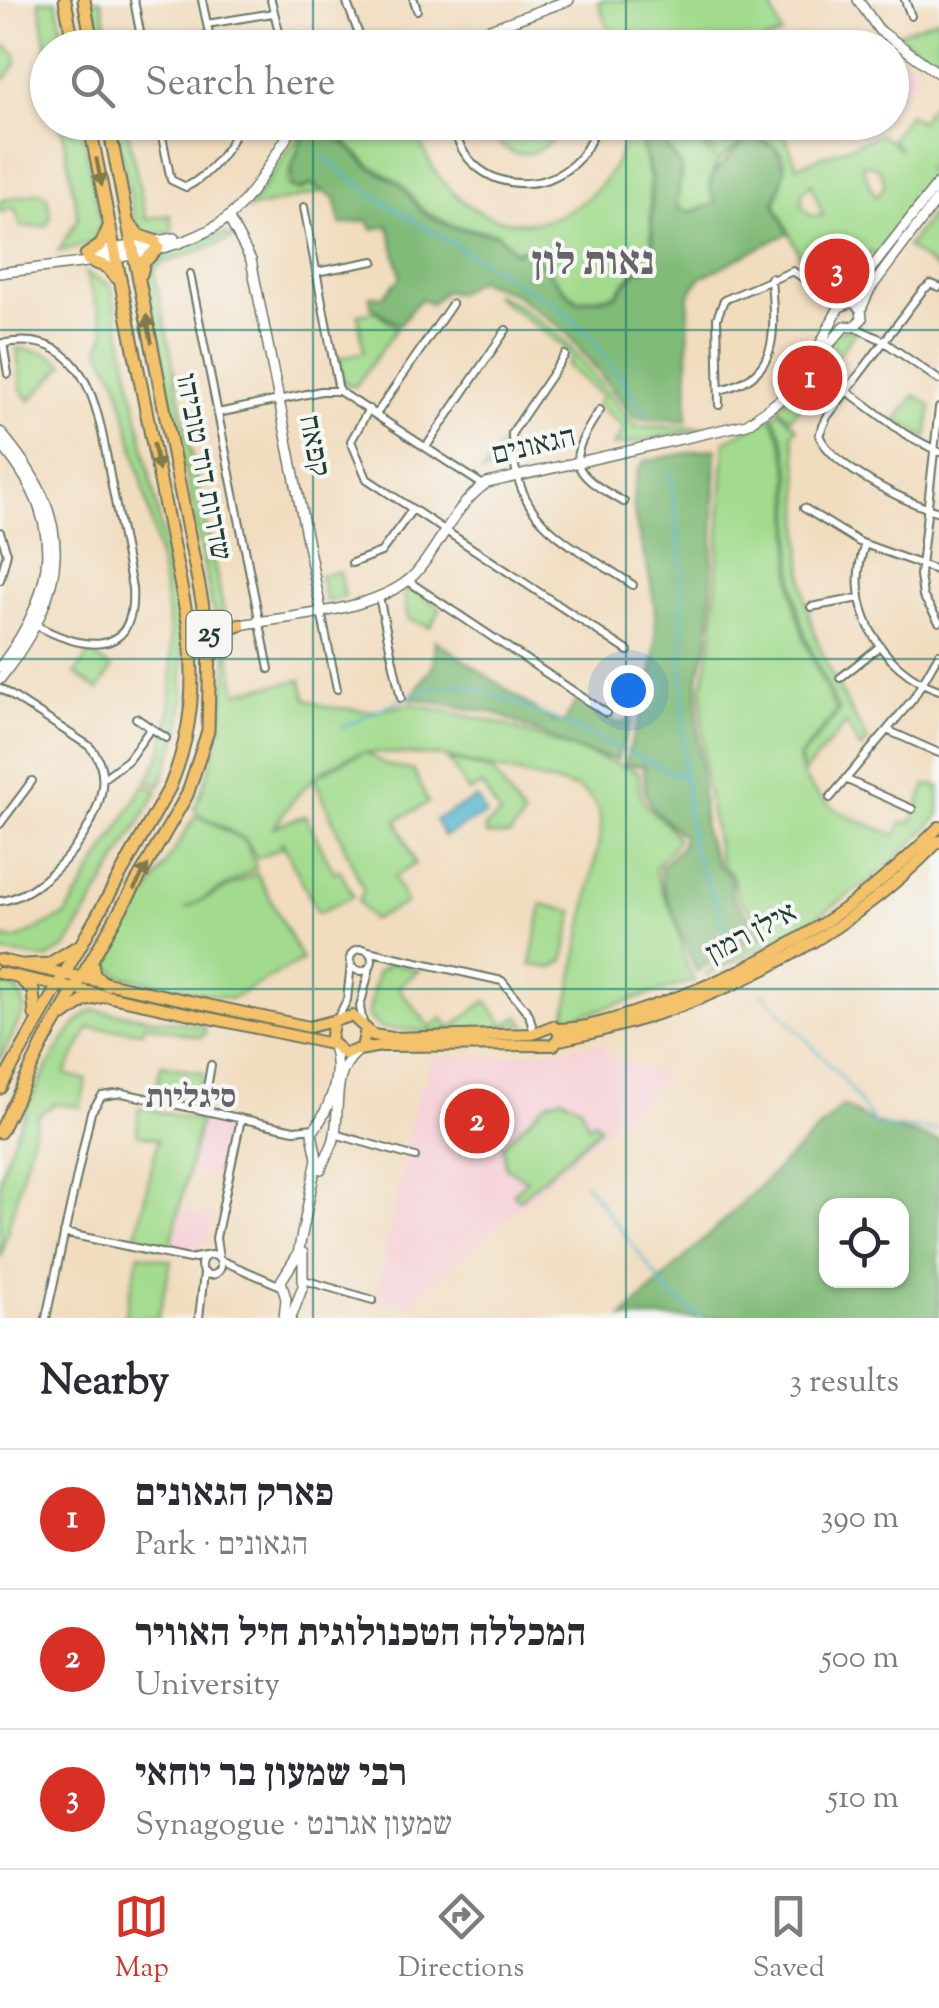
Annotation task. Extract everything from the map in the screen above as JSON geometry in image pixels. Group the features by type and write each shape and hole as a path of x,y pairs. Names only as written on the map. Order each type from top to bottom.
{"highway":[{"path":"65,0 71,30"},
{"path":"84,0 90,30"},
{"name":"שדרות דוד טוביהו","path":"0,1088 170,787 185,748 194,702 188,622 93,140"},
{"name":"שדרות דוד טוביהו","path":"0,1132 54,1025 195,776 208,730 212,664 204,606 112,140"},
{"path":"109,222 104,240 87,257 113,271 123,292"},
{"path":"128,222 140,236 156,244 144,262 140,283"},
{"path":"204,606 216,622 240,625"},
{"path":"212,664 222,636 240,625"},
{"path":"33,1024 36,997 21,971 49,964 82,942"},
{"path":"54,1025 72,1008 106,990 94,975 92,962"}],"main road":[{"name":"אילן רמון","path":"559,1034 660,1004 769,956 851,905 939,827"},
{"name":"אילן רמון","path":"559,1034 611,1029 693,1002 774,964 856,913 939,840"},
{"path":"0,960 21,971 332,1045 345,1054 540,1037 549,1026 559,1034 554,1046 540,1037 378,1037 349,1016 309,1027 106,990"},
{"path":"0,973 21,971"},
{"path":"332,1045 334,1022"},
{"path":"358,1051 366,1041 365,1026"}],"street":[{"path":"134,0 140,30"},
{"path":"202,0 208,30"},
{"path":"271,0 278,30"},
{"path":"346,0 357,30"},
{"path":"414,0 418,10"},
{"path":"487,30 569,0"},
{"path":"858,0 879,30"},
{"path":"905,0 912,16"},
{"path":"207,24 273,13"},
{"path":"909,52 939,74"},
{"path":"163,140 170,175 176,184 186,187 200,177 231,140"},
{"path":"0,270 197,235 228,218 284,140"},
{"path":"458,140 480,170 502,182 525,185 546,182 575,165 590,140"},
{"name":"הגאונים","path":"808,367 841,306 939,182"},
{"name":"הגאונים","path":"240,625 379,597 408,581 484,485 518,474 747,424 776,405 862,312 870,290 939,197"},
{"path":"304,206 339,392"},
{"name":"קפאח","path":"228,218 250,260 337,689"},
{"path":"316,272 374,261"},
{"path":"719,405 719,307 730,296 771,278 796,272 841,306 862,312 882,340"},
{"path":"190,274 269,668"},
{"path":"719,390 740,382 770,355 774,338 771,278"},
{"path":"939,287 927,286 882,340 820,430 823,444 876,483 939,512"},
{"path":"452,304 350,441 357,464 372,484 628,651"},
{"path":"841,306 849,326 882,340 939,380"},
{"path":"426,446 506,330"},
{"path":"8,374 2,344 49,348 68,358 86,380 97,409 132,588 133,609 127,626 106,643 76,643 34,624"},
{"path":"564,355 512,433 518,474 535,518 633,584"},
{"path":"847,391 936,451"},
{"path":"218,413 278,399 339,392 484,485"},
{"path":"939,408 920,567 923,596 939,622"},
{"path":"600,410 579,442 577,462 590,484 624,502"},
{"path":"0,432 36,478 52,528 54,568 34,624 0,679"},
{"path":"0,443 35,493 46,534 44,585 34,624 0,667"},
{"path":"804,508 865,544 939,571"},
{"path":"352,562 381,552 412,510"},
{"path":"0,532 7,553 0,580"},
{"path":"865,544 860,598 879,646 923,684 939,690"},
{"path":"408,581 606,713"},
{"path":"379,597 401,698"},
{"path":"811,606 860,598"},
{"path":"840,678 879,646"},
{"path":"830,798 923,684 939,654"},
{"path":"0,688 90,746 98,754 105,777 101,799 56,871 30,892 0,900"},
{"path":"136,718 166,738"},
{"path":"105,777 128,760 152,728"},
{"path":"887,730 939,753"},
{"path":"846,779 912,809"},
{"path":"0,824 32,781"},
{"path":"334,1022 347,1000 355,951 368,951 502,981 533,1019 540,1037"},
{"path":"365,1026 360,1007 371,966 368,951"},
{"path":"351,963 358,970 388,956"},
{"path":"287,1318 286,1273 298,1254 317,1161 316,1127 327,1114 336,1066 332,1045"},
{"path":"287,1318 301,1284 343,1068 358,1051"},
{"path":"202,1110 210,1065"},
{"path":"46,1318 92,1108 99,1099 122,1093 294,1130 314,1142 349,1142"},
{"path":"199,1318 204,1293 202,1270 216,1238 241,1118"},
{"path":"294,1130 316,1127 349,1142 415,1158"},
{"path":"64,1233 189,1259 206,1255 234,1269 268,1278 284,1289"},
{"path":"204,1293 217,1272 216,1238"},
{"path":"189,1259 202,1270 234,1269"},
{"path":"268,1278 286,1273"},
{"path":"286,1273 301,1284 373,1300"},
{"path":"284,1289 301,1284"}],"shaded area":[{"path":"909,62 913,65 918,76 909,87"},
{"path":"602,1044 608,1056 667,1076 405,1308 376,1297 419,1085 424,1085 431,1057 505,1057"},
{"path":"202,1119 229,1129 220,1179 190,1172"},
{"path":"182,1209 213,1216 207,1241 199,1251 173,1248"}],"green space":[{"path":"39,0 56,0 62,30 44,30"},
{"path":"91,0 101,0 107,30 97,30"},
{"path":"768,0 780,30 609,30 598,2"},
{"path":"939,18 939,63 909,43 907,30"},
{"path":"6,46 16,55 17,62 6,78 0,74 0,47"},
{"path":"939,94 939,151 926,169 933,175 877,253 803,263 776,204 785,169 782,154 764,140 787,140 797,166 867,140 887,140 900,149 892,140 909,140 909,115 920,121","holes":["862,165 875,166 883,175 884,187 875,197","811,183 823,215 810,215 802,206 802,193"]},
{"path":"64,140 84,140 101,223 93,242 58,252 78,218"},
{"path":"118,140 130,140 146,219 170,215 173,232 150,235 136,225"},
{"path":"296,140 301,140 287,181 290,188 301,191 311,185 322,192 249,209"},
{"path":"302,140 341,140 369,167 399,184 422,212 453,228 497,235 516,253 525,249 579,302 616,296 637,271 654,266 651,176 641,140 666,140 666,147 681,166 677,208 689,213 716,203 710,190 712,174 746,140 759,140 775,147 785,169 774,204 788,233 700,278 689,295 687,421 635,418 566,332 515,294 478,280 456,294 445,290 431,304 420,299 399,325 371,306 370,296 383,296 401,277 389,226 372,229 368,220 341,225 335,198 312,184 299,190 292,187 292,166"},
{"path":"343,140 420,140 434,170 471,207 500,219 528,222 556,217 581,203 603,182 624,140 639,140 649,176 652,265 635,270 615,294 580,300 533,253 525,248 516,251 497,233 453,226 423,210 400,183 370,165"},
{"path":"497,140 551,140 541,148 521,154"},
{"path":"666,140 697,140 714,159 699,140 708,140 716,152 709,140 734,140 727,145 744,140 717,162 709,185 716,203 689,212 677,207 682,166 666,147"},
{"path":"40,192 47,197 51,218 46,226 21,227 15,208 0,212 0,201"},
{"path":"939,204 939,271 907,247"},
{"path":"224,233 233,238 161,264 154,272 225,617 218,616 212,606 148,281 151,270 167,254"},
{"path":"85,273 111,285 179,617 184,697 181,727 160,786 147,781 164,743 171,696 164,586 118,382 99,348 106,331"},
{"path":"492,294 513,302 560,336 635,426 713,428 613,446 625,428 597,405 602,396 567,366 571,360 563,346"},
{"path":"376,311 397,328 355,387 343,382 339,358 364,352 358,314"},
{"path":"858,328 791,418 778,407 836,331"},
{"path":"17,348 45,353 65,364 30,401 21,389"},
{"path":"915,395 931,406 927,438 896,420"},
{"path":"779,411 797,428 792,434 799,476 803,580 810,619 831,673 868,742 861,749 846,724 803,774 800,759 839,712 809,645 797,604 789,460 773,415"},
{"path":"771,417 787,461 791,579 797,616 836,712 798,759 803,775 811,788 835,808 896,835 902,822 912,822 926,785 939,786 939,815 887,866 831,908 770,944 705,975 771,932 737,897 732,875 720,863 704,772 702,688 713,637 725,441"},
{"path":"506,436 511,466 482,473"},
{"path":"716,448 709,639 698,677 704,830 717,865 730,876 732,898 764,933 696,971 663,887 660,868 682,846 683,836 652,808 645,792 644,766 624,765 652,673 656,628 633,502 637,474 644,461"},
{"path":"339,572 344,597 326,601 320,575"},
{"path":"411,588 441,609 430,627 408,619 404,594"},
{"path":"435,640 552,721 564,723 577,700 619,724 633,717 617,760 577,750 495,713 410,698 433,666"},
{"path":"227,641 237,692 301,680 306,699 326,707 372,711 411,704 496,722 639,772 639,787 646,806 678,840 655,868 694,981 565,1020 601,830 596,805 577,788 443,756 365,752 387,765 414,771 428,803 397,820 415,864 394,877 406,903 372,920 358,901 364,891 314,778 292,802 274,827 305,815 334,872 340,870 353,896 318,913 281,840 283,847 257,859 246,840 194,810 220,728","holes":["364,752 319,775 335,763"]},
{"path":"90,653 112,669 98,690 75,674"},
{"path":"448,760 492,770 524,817 510,835 487,835 485,827 500,815 482,785 469,792"},
{"path":"145,784 158,791 67,947 46,959 0,952 0,937 15,940 66,915"},
{"path":"196,815 246,842 256,868 185,909 257,873 302,960 231,999 118,975 106,962"},
{"path":"542,904 574,912 564,960 553,968 531,965"},
{"path":"391,963 419,970 398,987 430,1027 443,1018 451,1028 486,1001 505,1025 519,1016 526,1025 433,1032 380,1028 368,1016 377,972"},
{"path":"0,983 18,990 25,1008 0,1061"},
{"path":"94,1010 204,1026 205,1034 200,1037 144,1024 142,1031 89,1028 65,1074 87,1080 80,1107 55,1104 38,1115 0,1259 0,1182 12,1142 52,1059 82,1018"},
{"path":"161,1065 203,1073 198,1098 156,1090"},
{"path":"561,1097 581,1106 588,1126 594,1121 600,1128 519,1200 513,1193 527,1180 506,1168 503,1145 546,1103"},
{"path":"843,1106 874,1123 939,1141 939,1318 622,1318"},
{"path":"139,1107 200,1121 170,1249 135,1240 158,1140 137,1134"},
{"path":"139,1254 171,1261 158,1318 124,1318"}],"water":[{"path":"477,798 486,814 444,836 435,820"}],"waterway":[{"path":"323,157 383,202 558,307 591,336 647,415"},
{"path":"671,471 682,570 683,766 692,848 733,945"},
{"path":"341,728 412,696 441,687 472,687 682,777"},
{"path":"762,992 844,1080 877,1127 939,1130"},
{"path":"585,1183 670,1294 701,1318"}],"place":[{"name":"רבי שמעון בר יוחאי","path":"837,271"},
{"name":"פארק הגאונים","path":"810,378"},
{"name":"המכללה הטכנולוגית חיל האוויר","path":"477,1121"}],"district":[{"name":"נאות לון","path":"593,264"},
{"name":"סיגליות","path":"191,1099"}]}
